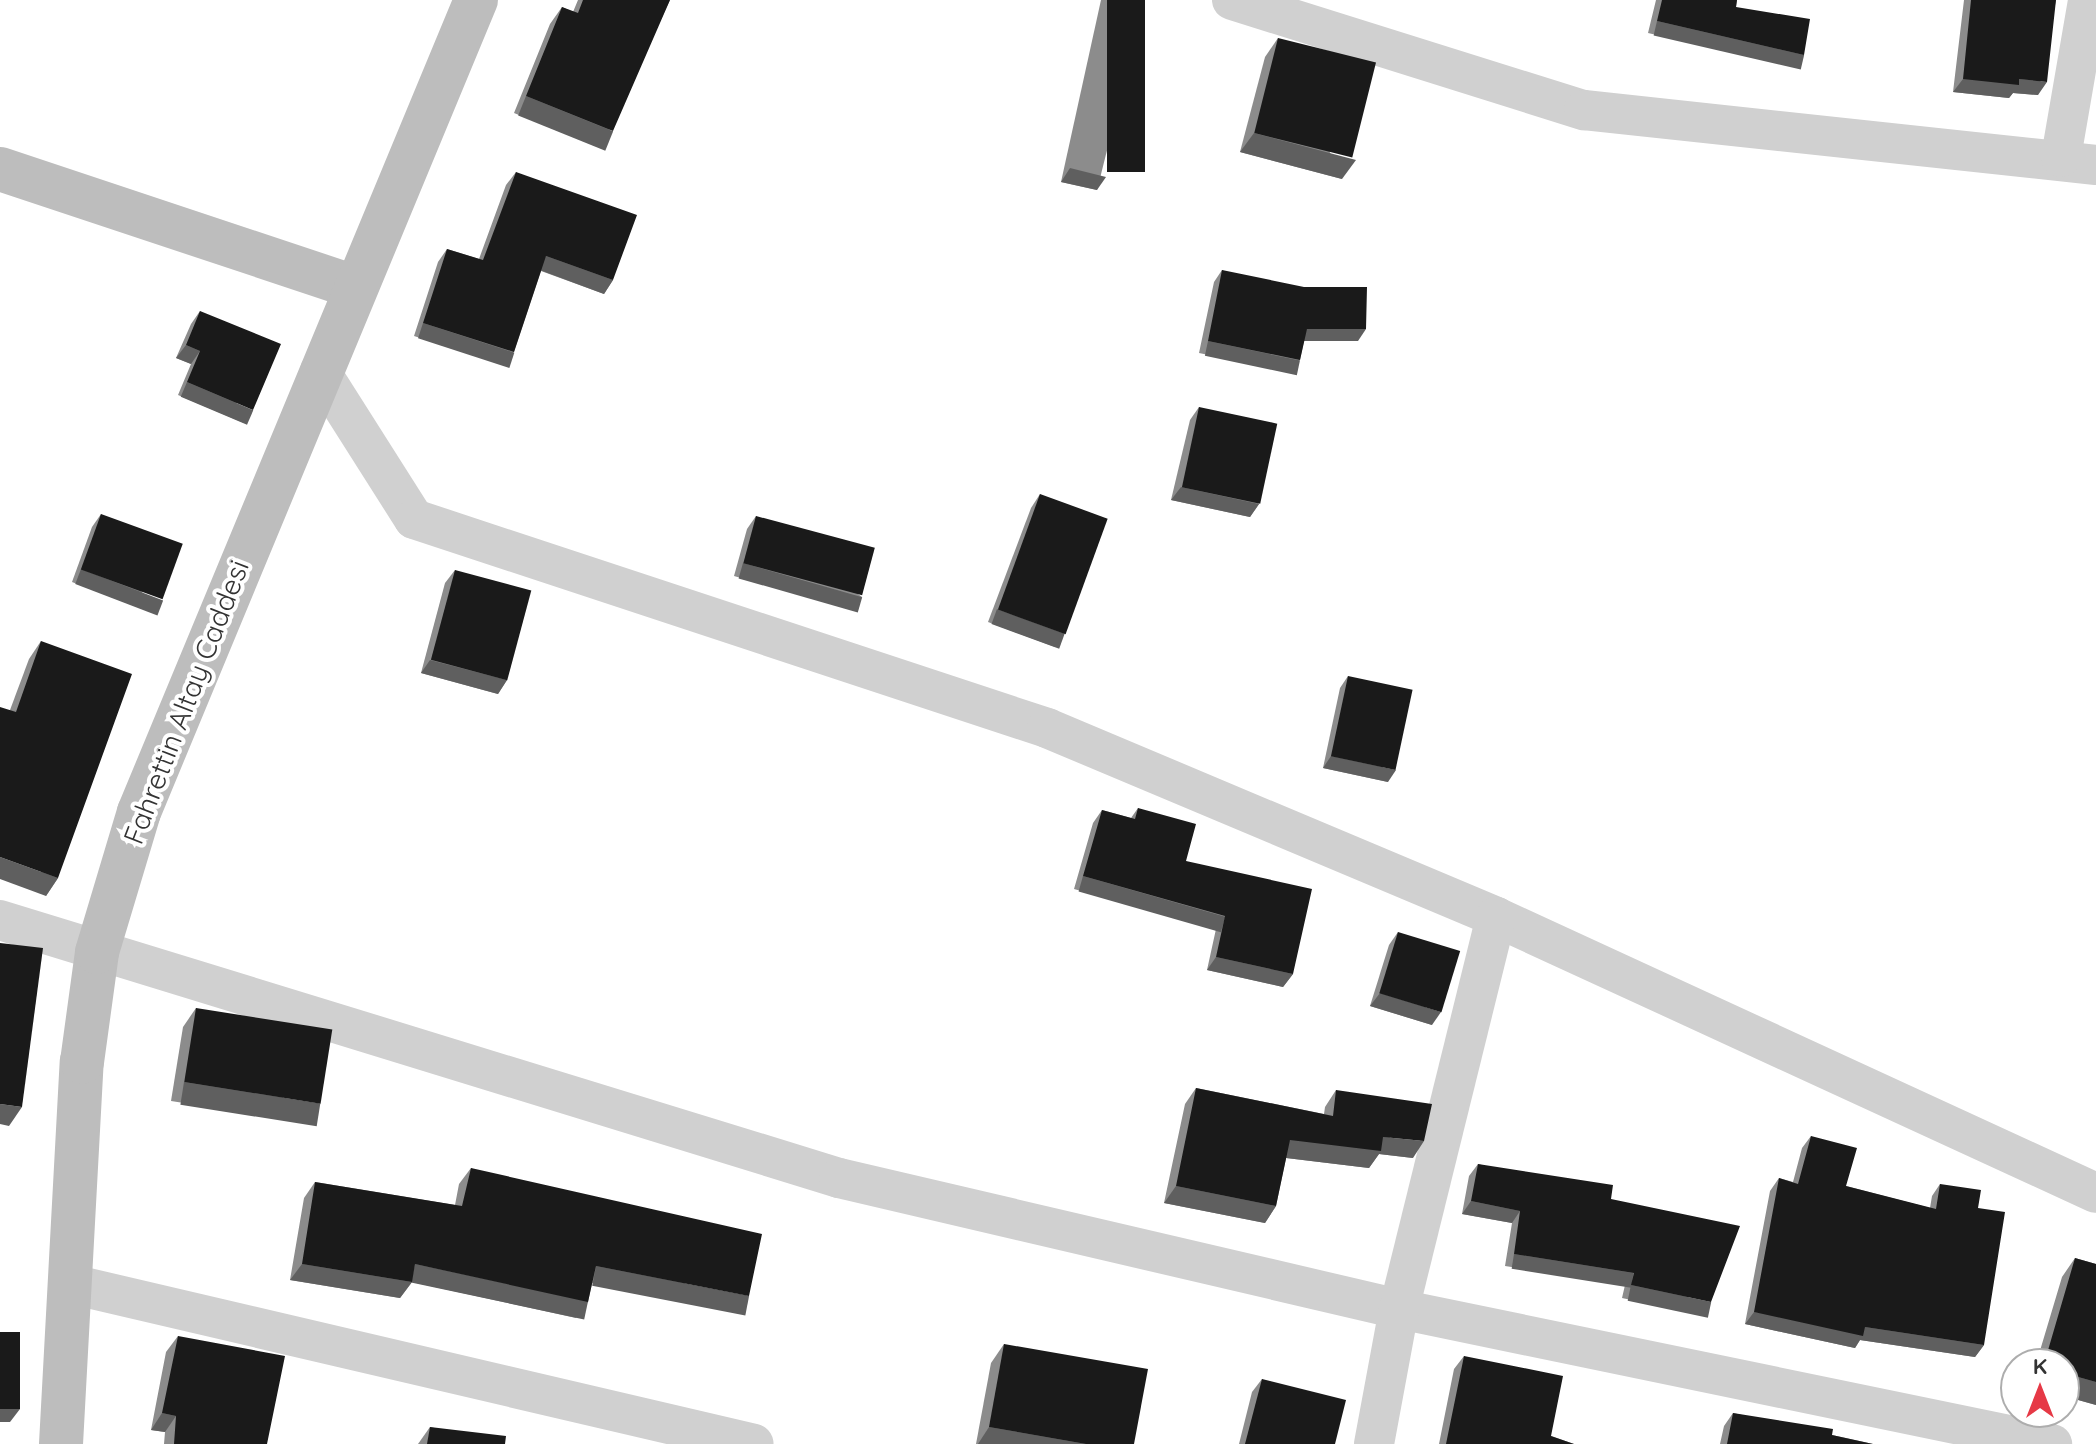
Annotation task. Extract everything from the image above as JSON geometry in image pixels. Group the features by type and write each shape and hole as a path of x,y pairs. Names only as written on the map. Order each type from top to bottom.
{"street":[{"name":"Fahrettin Altay Caddesi","path":"61,1444 82,1062 97,952 139,812 476,0"},
{"path":"1232,0 1584,110 2078,161 2088,0"},
{"path":"0,169 355,287"},
{"path":"320,371 414,519 1047,728 1496,917 2096,1193"},
{"path":"1374,1444 1399,1309 1496,917"},
{"path":"0,920 839,1178 1399,1309 2052,1444"},
{"path":"71,1284 754,1444"}],"building":[{"path":"583,0 670,0 613,131 526,96 562,7 578,13"},
{"path":"1107,0 1145,0 1145,172 1107,172"},
{"path":"1662,0 1737,0 1736,7 1810,19 1804,55 1657,21"},
{"path":"1971,0 2056,0 2047,82 2019,79 2019,85 1963,79"},
{"path":"1278,38 1376,62 1352,158 1254,133"},
{"path":"516,172 637,215 613,280 546,256 514,352 423,323 447,249 483,260"},
{"path":"1222,270 1304,287 1367,287 1366,329 1307,329 1300,360 1208,341"},
{"path":"200,311 281,344 253,410 187,382 200,351 186,345"},
{"path":"1199,407 1277,424 1260,504 1182,487"},
{"path":"1040,494 1108,519 1066,634 998,610"},
{"path":"101,514 183,544 163,599 81,569"},
{"path":"756,516 875,548 862,595 743,563"},
{"path":"455,570 531,590 507,680 431,660"},
{"path":"41,641 132,674 58,878 0,857 0,707 16,712"},
{"path":"1348,676 1413,690 1396,770 1331,756"},
{"path":"1138,808 1196,824 1186,861 1312,889 1293,974 1216,957 1225,916 1083,876 1102,810 1135,819"},
{"path":"1398,932 1460,951 1441,1012 1379,993"},
{"path":"0,943 43,948 22,1107 0,1104"},
{"path":"196,1008 332,1030 321,1104 184,1082"},
{"path":"1196,1088 1333,1116 1336,1090 1432,1104 1424,1141 1383,1137 1381,1151 1290,1140 1276,1206 1176,1186"},
{"path":"1811,1136 1857,1148 1846,1186 1936,1209 1940,1184 1981,1190 1978,1208 2005,1212 1984,1345 1865,1327 1863,1336 1754,1312 1779,1178 1798,1184"},
{"path":"1478,1164 1613,1185 1611,1199 1740,1226 1711,1302 1631,1285 1634,1273 1514,1254 1520,1211 1471,1201"},
{"path":"471,1168 762,1234 749,1296 596,1266 588,1302 415,1264 412,1282 302,1264 315,1182 462,1206"},
{"path":"2075,1258 2096,1264 2096,1382 2080,1378 2080,1348 2049,1348"},
{"path":"0,1332 20,1332 20,1409 0,1409"},
{"path":"178,1336 285,1356 267,1444 174,1444 176,1416 162,1413"},
{"path":"1004,1344 1148,1369 1134,1444 1086,1444 989,1427"},
{"path":"1464,1356 1563,1376 1551,1436 1574,1444 1446,1444"},
{"path":"1262,1379 1346,1400 1335,1444 1245,1444"},
{"path":"1733,1413 1833,1429 1832,1435 1873,1444 1727,1444"},
{"path":"430,1427 506,1436 505,1444 427,1444"}]}
